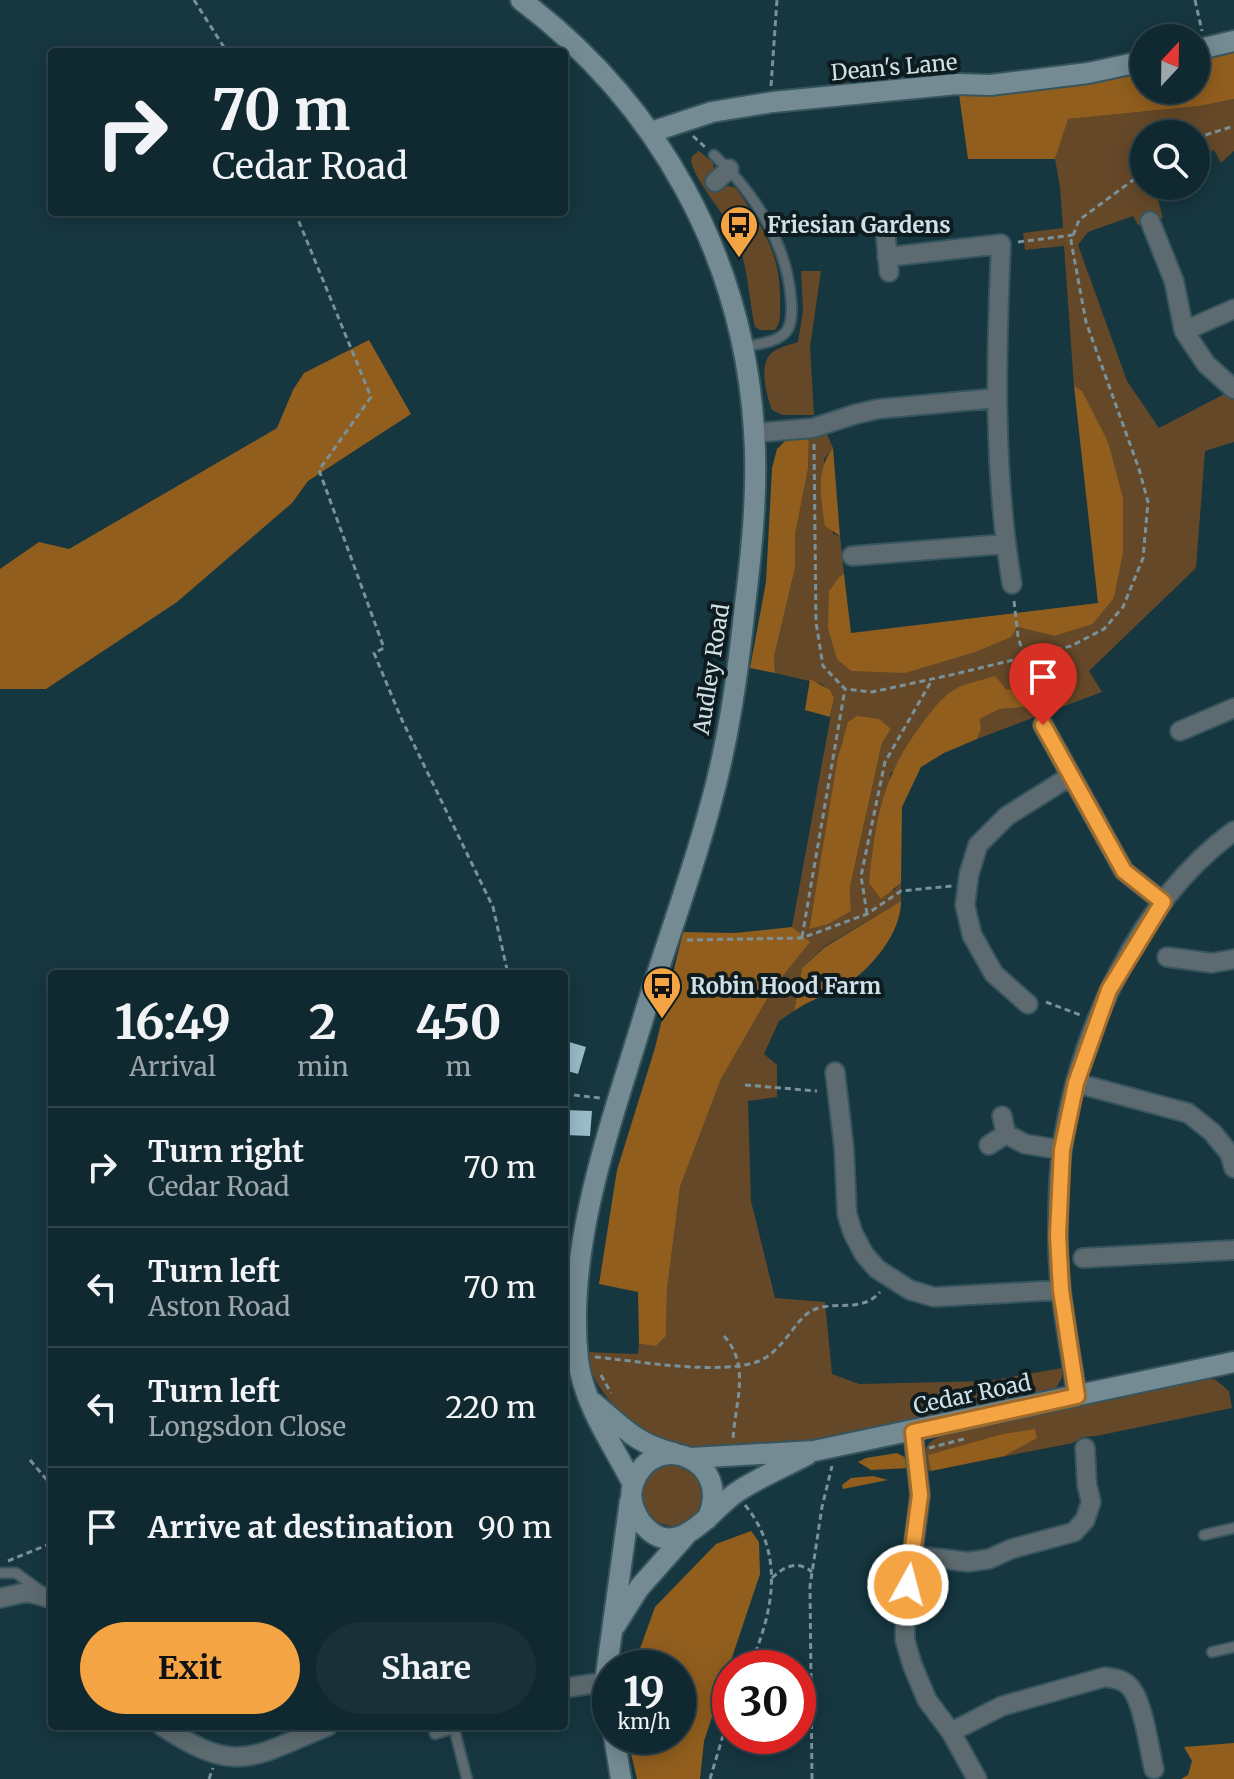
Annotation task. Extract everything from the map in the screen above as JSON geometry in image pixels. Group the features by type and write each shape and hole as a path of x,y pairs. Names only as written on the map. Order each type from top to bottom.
{"main road":[{"name":"Audley Road","path":"521,0 592,61 651,132 695,205 733,306 743,347 754,433 752,542 736,687 711,803 619,1100 585,1229 575,1318 579,1366 607,1440 632,1491"},
{"path":"1210,46 1234,41"},
{"name":"Dean's Lane","path":"651,132 712,112 773,102 957,84 990,85 1088,73 1130,64"},
{"name":"Cedar Road","path":"814,1451 914,1442 1077,1396 1233,1367"},
{"path":"590,1399 628,1433 651,1448 686,1456 702,1466 712,1482 715,1497 707,1519"},
{"path":"609,1650 632,1491 639,1471 651,1460 665,1455 731,1456 814,1451"},
{"path":"611,1631 639,1588 686,1535 700,1527 735,1493 814,1451"},
{"path":"632,1491 635,1514 646,1527 658,1535 686,1535"},
{"path":"617,1754 621,1779"}],"street":[{"path":"715,182 729,169"},
{"path":"1150,221 1174,281 1184,331 1206,364 1234,389"},
{"path":"887,256 1010,243 996,349 1005,544 1012,584"},
{"path":"1184,331 1234,309"},
{"path":"754,433 813,428 878,409 997,398"},
{"path":"852,556 1005,544"},
{"path":"1180,731 1234,708"},
{"path":"1043,725 1069,777 1124,871 1163,902"},
{"path":"1028,1004 994,974 972,935 965,905 968,885 978,845 1007,816 1069,777"},
{"path":"1077,1396 1061,1290 1058,1235 1062,1150 1076,1083 1109,990 1163,902 1212,847 1234,831"},
{"path":"1167,957 1212,963 1234,959"},
{"path":"1076,1083 1188,1113 1212,1132 1230,1154 1234,1168"},
{"path":"829,1085 844,1148 847,1214 864,1254 877,1269 910,1290 934,1297 1061,1290"},
{"path":"989,1145 1004,1125 1025,1144 1062,1150"},
{"path":"1083,1258 1234,1250"},
{"path":"914,1442 920,1495 911,1555 905,1640 927,1700 951,1732 977,1779"},
{"path":"911,1555 968,1562 989,1559 1011,1549 1074,1532 1085,1520 1091,1502 1085,1470 1085,1448"},
{"path":"1067,1476 1085,1470"},
{"path":"0,1598 28,1592 48,1597"},
{"path":"951,1732 1002,1706 1105,1677 1119,1679 1130,1685 1137,1696 1154,1769"},
{"path":"568,1687 592,1684"},
{"path":"168,1730 191,1745 217,1756 242,1759 318,1730"}],"lane":[{"path":"714,155 737,176 777,241 788,269 792,315 787,332 776,340 743,347"},
{"path":"1204,1535 1234,1528"},
{"path":"3,1573 16,1573 48,1595"},
{"path":"1212,1652 1234,1647"},
{"path":"455,1730 467,1779"}],"path":[{"path":"194,0 224,48"},
{"path":"773,102 771,65 777,0"},
{"path":"1195,0 1198,24"},
{"path":"679,124 714,155"},
{"path":"1210,134 1234,126"},
{"path":"297,216 371,397 319,470 384,648 374,653 401,718 493,907 507,970"},
{"path":"1010,243 1073,235"},
{"path":"1012,584 1018,636 1043,725"},
{"path":"867,914 861,876 885,762 933,678"},
{"path":"802,938 845,689"},
{"path":"667,940 802,938 867,914 901,891 968,885"},
{"path":"1028,1004 1038,999 1098,1022"},
{"path":"745,1085 829,1085"},
{"path":"568,1094 619,1100"},
{"path":"595,1357 724,1368 759,1361 780,1346 809,1312 826,1306 854,1306 875,1298 890,1280"},
{"path":"724,1336 734,1349 741,1375 731,1456"},
{"path":"592,1345 601,1376 615,1400"},
{"path":"914,1442 965,1439"},
{"path":"812,1779 812,1572 822,1507 837,1447"},
{"path":"30,1460 48,1481"},
{"path":"754,1497 744,1504 759,1522 771,1556 772,1578 772,1591 757,1650"},
{"path":"3,1573 8,1560 48,1545"},
{"path":"772,1578 780,1569 793,1565 805,1566 812,1572"},
{"path":"710,1779 717,1754"}],"shaded area":[{"path":"1234,46 1234,99 1210,104 1210,52"},
{"path":"1130,68 1130,104 1210,104 1068,119 1055,159 968,159 959,94"},
{"path":"1234,99 1234,151 1221,163 1214,150 1210,152 1210,120 1130,120 1130,200 1158,200 1163,218 1138,225 1133,216 1088,232 1078,245 1127,381 1159,428 1234,389 1234,442 1205,451 1196,568 1089,671 1102,692 977,739 981,729 980,719 1000,709 1024,707 999,682 890,774 893,891 901,883 901,901 825,946 802,968 794,1011 779,1021 764,1054 777,1065 777,1097 748,1101 751,1201 775,1298 825,1302 832,1374 859,1384 988,1381 1062,1368 1062,1378 1056,1388 796,1444 723,1450 688,1447 655,1439 639,1429 608,1398 592,1373 584,1352 638,1354 639,1344 656,1346 666,1336 667,1290 680,1187 721,1079 774,987 809,943 792,927 834,698 822,684 775,673 774,657 795,568 795,535 808,469 807,437 827,434 833,448 824,459 833,534 840,536 844,574 840,576 837,659 1017,627 1055,636 1093,624 1114,598 1123,554 1082,392 1074,386 1064,246 1025,250 1023,233 1063,228 1055,159 1067,119 1200,106","holes":["891,729 882,743 850,887 851,911 809,927 842,740"]},
{"path":"699,151 713,163 710,177 717,189 736,188 769,243 780,287 780,318 775,330 755,327 739,244 691,162 692,156"},
{"path":"801,271 821,271 810,347 814,415 782,415 772,410 764,376 771,354 798,342 803,310"},
{"path":"369,340 411,414 308,481 292,503 177,602 46,689 0,689 0,569 39,542 69,549 277,428 304,373"},
{"path":"1074,386 1082,391 1108,442 1123,498 1123,554 1114,598 1093,624 1055,636 1017,627 1011,637 975,652 905,673 851,671 837,659 828,628 829,591 844,574 851,633 1098,603"},
{"path":"807,439 808,469 795,535 795,568 774,657 775,673 750,668 766,582 772,468 777,449 786,440"},
{"path":"833,448 840,536 825,526 821,496 824,466"},
{"path":"995,676 1006,689 1020,689 1026,696 1024,707 1000,709 980,719 981,729 977,739 921,767 902,807 901,883 881,899 869,883 872,859 883,798 899,760 944,697 959,687"},
{"path":"810,679 830,690 834,698 830,717 805,710"},
{"path":"857,716 879,719 891,729 882,743 850,887 851,911 828,924 809,929 838,757 848,722"},
{"path":"901,901 896,926 874,960 844,986 794,1011 802,968 825,947"},
{"path":"792,927 810,942 774,987 721,1079 680,1187 667,1290 666,1336 656,1346 639,1344 638,1292 599,1284 617,1170 655,1048 683,932 735,933"},
{"path":"1203,1378 1216,1380 1229,1391 1232,1408 924,1472 924,1454 929,1444 955,1431"},
{"path":"1035,1429 1037,1438 1004,1456 931,1471 928,1455 1003,1434"},
{"path":"897,1453 908,1459 909,1468 871,1470 858,1462 866,1458"},
{"path":"673,1464 685,1466 695,1473 702,1483 702,1507 695,1517 685,1524 673,1526 661,1524 651,1517 644,1507 642,1495 644,1483 651,1473 661,1466"},
{"path":"873,1476 888,1480 843,1489 842,1485 851,1478"},
{"path":"751,1531 759,1542 760,1574 735,1650 712,1650 712,1717 704,1741 700,1779 637,1779 631,1754 696,1754 696,1650 639,1650 655,1607 716,1544"},
{"path":"1234,1743 1234,1779 1181,1779 1188,1775 1192,1761 1184,1747"}],"building":[{"path":"568,1042 586,1047 578,1074 568,1071"},
{"path":"568,1110 592,1111 590,1136 568,1135"}],"place":[{"name":"Friesian Gardens","path":"739,259"},
{"name":"Robin Hood Farm","path":"662,1020"}],"route":[{"path":"908,1585 920,1495 913,1432 1077,1396 1061,1290 1058,1235 1062,1150 1076,1083 1109,990 1163,902 1124,871 1069,777 1043,725"}]}
